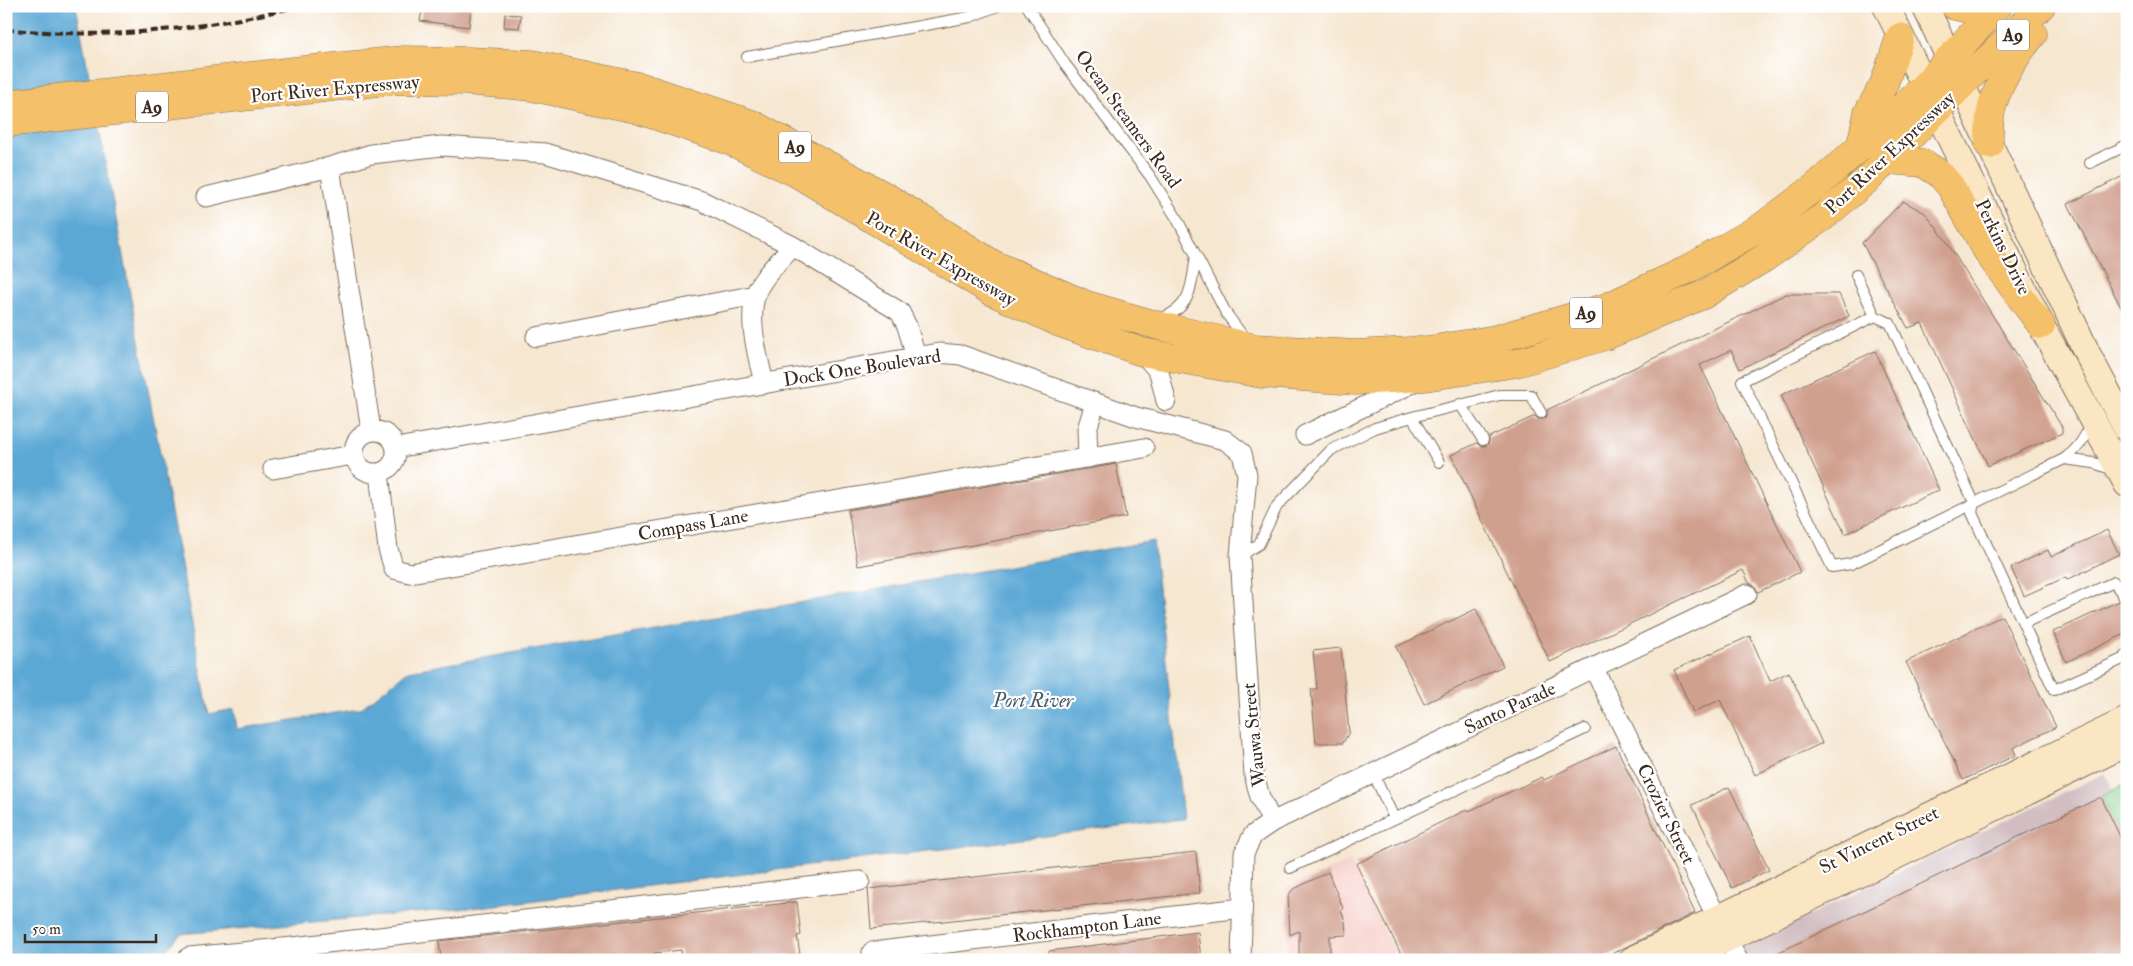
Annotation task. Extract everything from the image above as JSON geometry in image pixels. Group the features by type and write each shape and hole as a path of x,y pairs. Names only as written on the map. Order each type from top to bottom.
{"highway":[{"path":"1955,6 1969,9 1976,6"},
{"name":"Port River Expressway","path":"6,123 296,81 404,60 532,64 642,87 752,124 885,196 993,264 1087,306 1255,348 1356,354 1428,350 1496,339 1607,308 1685,271 1743,238 1815,187 1861,144 1877,132 1950,59 1998,6"},
{"name":"Port River Expressway","path":"6,104 296,81 466,81 532,87 636,109 730,141 798,174 991,291 1060,323 1142,352 1262,374 1355,381 1425,377 1517,363 1605,336 1702,294 1766,257 1823,217 1888,160 2041,6"},
{"path":"1989,145 1992,108 2012,62 2022,46 2058,6"},
{"path":"1861,144 1868,113 1884,84 1900,37"},
{"path":"1888,160 1922,163 1940,174 1951,188 1990,256 2041,325"}],"main road":[{"name":"Perkins Drive","path":"1886,6 2041,325 2124,479"},
{"name":"Perkins Drive","path":"1925,6 2088,355 2127,429"},
{"name":"St Vincent Street","path":"1632,960 1727,939 2127,720"},
{"name":"St Vincent Street","path":"1683,960 2127,742"}],"street":[{"path":"206,197 371,154 442,146 545,153 702,201 793,246 900,312 907,326 916,357"},
{"path":"330,166 371,430"},
{"path":"764,384 752,328 756,295 767,276 793,246"},
{"path":"536,337 756,295"},
{"path":"1142,352 1159,372 1166,401"},
{"name":"Dock One Boulevard","path":"396,448 939,353 960,355 1095,404 1136,417 1225,440 1242,454 1247,475 1240,556"},
{"path":"1305,435 1425,377"},
{"path":"1088,458 1086,429 1095,404"},
{"path":"371,430 382,432 392,438 396,448 396,459 389,468 378,473 367,472 358,466 354,455 355,444 361,435 371,430"},
{"name":"Compass Lane","path":"378,473 388,549 394,569 410,573 1144,448"},
{"path":"273,469 354,455"},
{"name":"Wauwa Street","path":"1240,556 1254,775 1260,797 1272,822"},
{"name":"Santo Parade","path":"1272,822 1747,594"},
{"name":"Crozier Street","path":"1594,669 1727,939"},
{"path":"1241,960 1244,853 1253,835 1272,822"},
{"path":"187,960 189,957 293,948 860,880"},
{"name":"Rockhampton Lane","path":"872,952 1242,908"}],"lane":[{"path":"747,57 970,17 996,6"},
{"name":"Ocean Steamers Road","path":"1027,6 1065,64 1150,176 1176,218 1235,327 1255,348"},
{"path":"2090,163 2127,145"},
{"path":"1147,322 1173,314 1183,306 1192,283 1196,255"},
{"path":"1856,275 1874,316 1890,323 1974,502 1972,513 2054,690 2125,658 2127,654"},
{"path":"1874,316 1742,381 1832,567 1851,564 2064,459 2076,450 2087,432 2092,418"},
{"path":"1240,556 1259,544 1277,506 1331,450 1375,428 1460,404 1500,395 1531,395 1541,413"},
{"path":"1460,404 1482,440"},
{"path":"1412,417 1439,462"},
{"path":"2064,459 2094,463 2110,468 2124,479"},
{"path":"2024,623 2114,582 2127,601"},
{"path":"1290,868 1585,729"},
{"path":"1373,773 1394,818"}],"shaded area":[{"path":"2105,773 2127,821 2127,960 1715,960"},
{"path":"1350,861 1399,960 1288,960 1286,888"}],"green space":[{"path":"2127,782 2127,851 2101,797"}],"water":[{"name":"Port River","path":"6,6 76,6 209,714 234,709 237,729 360,709 408,671 1153,541 1183,819 481,907 180,934 159,960 6,960"}],"building":[{"path":"423,6 471,6 469,27 420,21"},
{"path":"505,14 521,15 519,28 504,27"},
{"path":"2127,174 2127,319 2068,204"},
{"path":"1903,201 1925,213 1945,239 2062,427 2062,433 1988,466 1922,323 1908,328 1862,243"},
{"path":"1786,294 1839,294 1849,316 1740,369 1731,350 1700,365 1800,572 1758,592 1754,585 1749,583 1743,570 1550,662 1451,455 1477,443 1480,446 1486,446 1489,443 1489,437 1535,416 1538,419 1544,419 1547,416 1547,410"},
{"path":"1875,351 1939,490 1845,534 1781,395"},
{"path":"1116,464 1126,517 858,566 848,510"},
{"path":"2107,530 2119,554 2067,580 2066,577 2024,596 2011,568 2048,550 2051,557"},
{"path":"2119,601 2127,609 2127,633 2066,662 2053,632"},
{"path":"1476,609 1503,666 1424,704 1396,647"},
{"path":"2002,616 2056,727 2013,748 2016,755 1963,780 1906,662"},
{"path":"1750,636 1770,681 1789,672 1822,743 1755,775 1720,700 1693,712 1674,670"},
{"path":"1341,648 1349,732 1343,743 1316,743 1311,689 1317,689 1313,651"},
{"path":"1616,746 1695,913 1599,960 1404,960 1356,864 1468,809 1469,811 1542,777 1544,780"},
{"path":"1729,787 1769,870 1732,888 1692,805"},
{"path":"2101,797 2127,851 2127,960 1763,960"},
{"path":"1196,852 1200,893 871,929 868,889"},
{"path":"1328,872 1343,908 1341,910 1345,921 1346,935 1330,936 1330,960 1299,960 1299,931 1290,935 1288,896 1292,890"},
{"path":"797,902 801,935 797,936 800,954 753,960 682,960 681,950 655,953 656,960 441,960 439,941"},
{"path":"1198,932 1201,960 1049,960 1049,951"}],"railway":[{"path":"6,30 90,34 140,32 220,22 299,6"}]}
